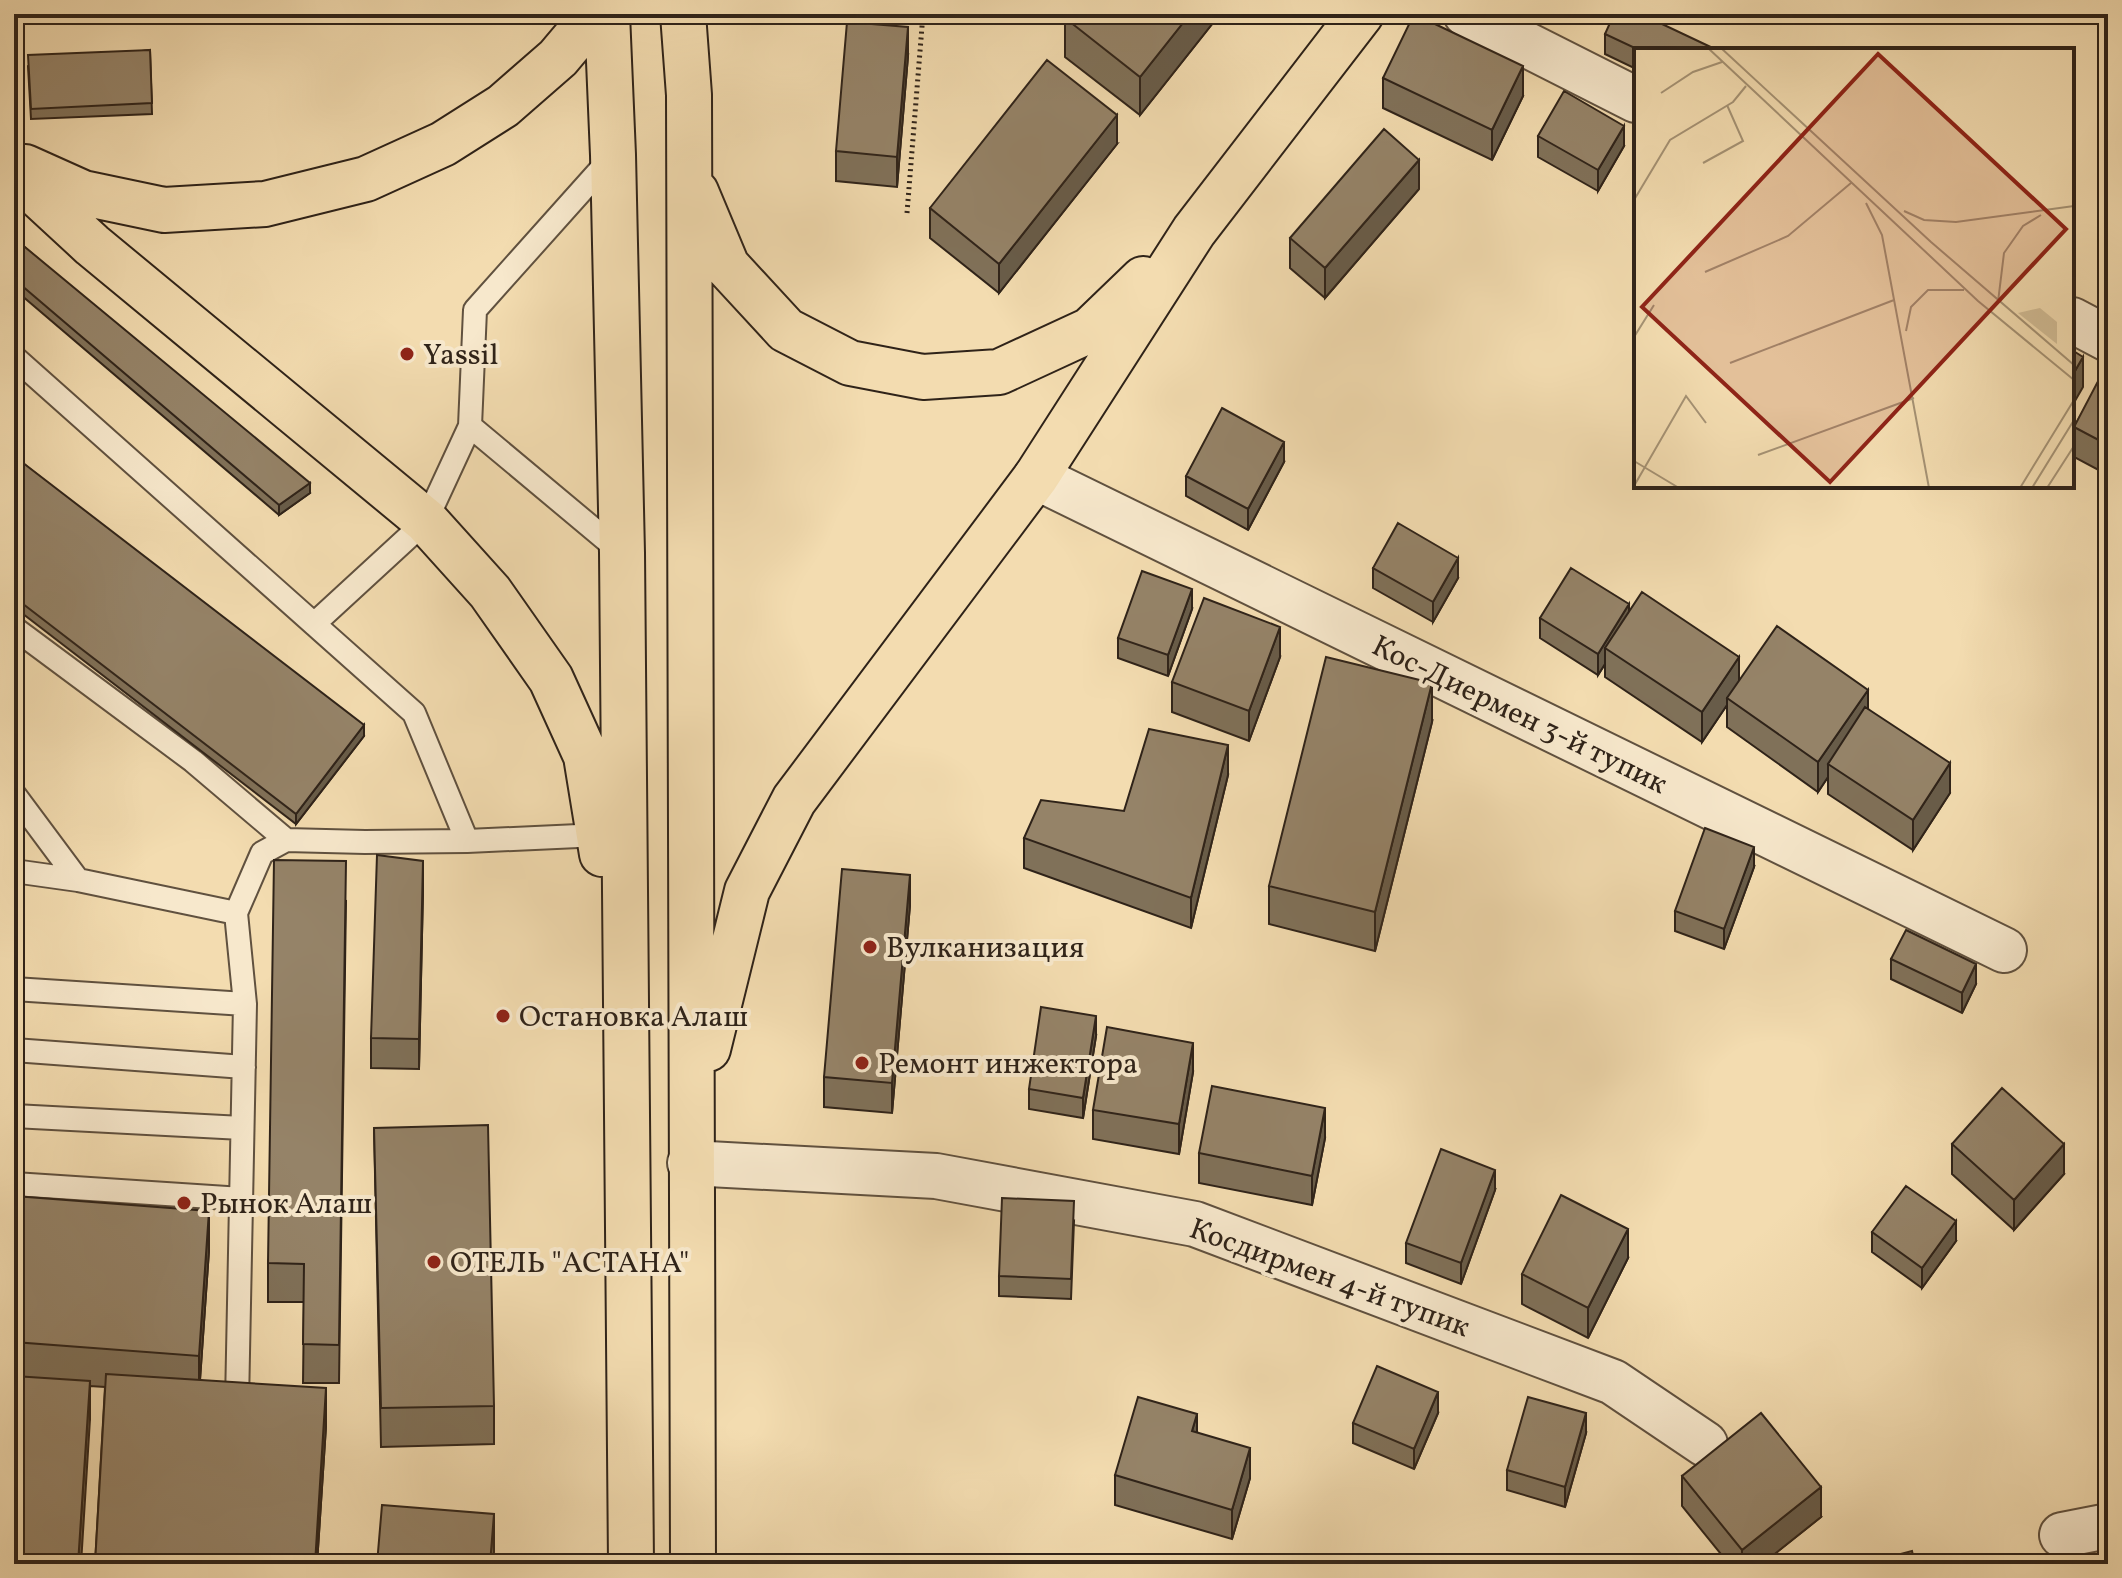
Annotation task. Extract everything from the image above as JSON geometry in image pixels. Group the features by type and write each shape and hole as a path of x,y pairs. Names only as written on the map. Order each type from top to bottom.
{"highway":[{"path":"14,162 83,193 164,210 265,204 366,179 443,144 503,106 558,58 595,14"},
{"path":"607,14 622,553 631,1564"},
{"path":"683,14 689,95 693,1564"},
{"path":"691,1100 699,1082 747,891 794,800 1036,477 1194,231 1361,14"},
{"path":"14,173 92,245 426,521 490,592 551,679 586,756 600,835 625,1042"},
{"path":"688,174 727,266 786,330 850,363 923,377 999,372 1090,330 1194,231"}],"street":[{"path":"1466,14 1634,99"},
{"path":"2074,321 2108,339"},
{"name":"Кос-Диермен 3-й тупик","path":"1036,477 2004,950"},
{"name":"Косдирмен 4-й тупик","path":"690,1163 936,1176 1195,1224 1613,1382 1705,1444"},
{"path":"2062,1535 2108,1526"}],"lane":[{"path":"314,624 426,521 470,426 475,310 613,155"},
{"path":"14,357 414,713 467,841"},
{"path":"470,426 622,553"},
{"path":"14,628 193,761 286,840"},
{"path":"14,794 78,880"},
{"path":"237,1403 245,1004 236,913 262,853 286,840 467,841 600,835"},
{"path":"14,871 78,880 236,913"},
{"path":"14,989 245,1004"},
{"path":"14,1050 244,1067"},
{"path":"14,1116 242,1128"},
{"path":"14,1184 242,1199"}],"path":[{"path":"907,213 923,14"}],"building":[{"path":"1069,14 1190,14 1140,77 1065,18"},
{"path":"1414,14 1523,66 1492,130 1383,78"},
{"path":"1614,14 1641,14 1713,48 1635,48 1605,34"},
{"path":"847,22 908,27 897,157 836,151"},
{"path":"150,50 152,103 31,109 28,55"},
{"path":"1047,60 1117,115 999,264 930,208"},
{"path":"1564,91 1624,126 1598,170 1538,136"},
{"path":"1384,129 1419,160 1325,268 1290,238"},
{"path":"14,238 310,483 279,505 14,279"},
{"path":"2074,351 2083,357 2074,373"},
{"path":"2108,367 2108,445 2074,427"},
{"path":"1222,408 1284,442 1248,509 1186,476"},
{"path":"14,456 364,725 296,814 14,597"},
{"path":"1398,523 1458,558 1433,602 1373,568"},
{"path":"1571,568 1629,604 1598,654 1540,618"},
{"path":"1142,571 1192,589 1168,655 1118,638"},
{"path":"1642,592 1739,657 1702,712 1605,648"},
{"path":"1204,598 1280,627 1249,711 1172,682"},
{"path":"1777,626 1868,690 1818,762 1727,698"},
{"path":"1326,657 1432,683 1375,912 1269,886"},
{"path":"1865,707 1950,763 1913,820 1828,764"},
{"path":"1149,729 1228,745 1191,898 1024,838 1041,800 1124,811"},
{"path":"1705,828 1754,847 1724,929 1675,911"},
{"path":"377,855 423,861 419,1039 371,1038"},
{"path":"274,860 346,861 339,1345 303,1344 304,1264 268,1263"},
{"path":"842,869 910,875 892,1083 824,1077"},
{"path":"1906,930 1976,964 1962,993 1891,959"},
{"path":"1041,1007 1096,1016 1083,1098 1029,1089"},
{"path":"1107,1027 1193,1043 1179,1124 1093,1110"},
{"path":"1212,1086 1325,1108 1312,1176 1199,1153"},
{"path":"2002,1088 2064,1144 2014,1200 1952,1144"},
{"path":"488,1125 494,1406 381,1408 374,1128"},
{"path":"1441,1149 1495,1170 1461,1263 1406,1243"},
{"path":"1906,1186 1956,1221 1922,1268 1872,1232"},
{"path":"1561,1195 1628,1229 1588,1308 1522,1274"},
{"path":"14,1196 209,1211 199,1356 14,1342"},
{"path":"1002,1198 1074,1201 1071,1279 999,1276"},
{"path":"1377,1366 1438,1392 1414,1449 1353,1423"},
{"path":"106,1374 326,1388 315,1564 95,1564"},
{"path":"14,1376 90,1381 78,1564 14,1564"},
{"path":"1138,1397 1197,1414 1192,1431 1250,1448 1232,1510 1115,1475"},
{"path":"1528,1397 1586,1413 1565,1487 1507,1470"},
{"path":"1761,1413 1821,1487 1742,1550 1682,1476"},
{"path":"382,1505 494,1514 490,1564 377,1564"},
{"path":"1912,1551 1915,1564 1863,1564"}],"place":[{"name":"Yassil","path":"407,354"},
{"name":"Вулканизация","path":"870,947"},
{"name":"Остановка Алаш","path":"503,1016"},
{"name":"Ремонт инжектора","path":"862,1063"},
{"name":"Рынок Алаш","path":"184,1203"},
{"name":"ОТЕЛЬ \"АСТАНА\"","path":"434,1262"}]}
